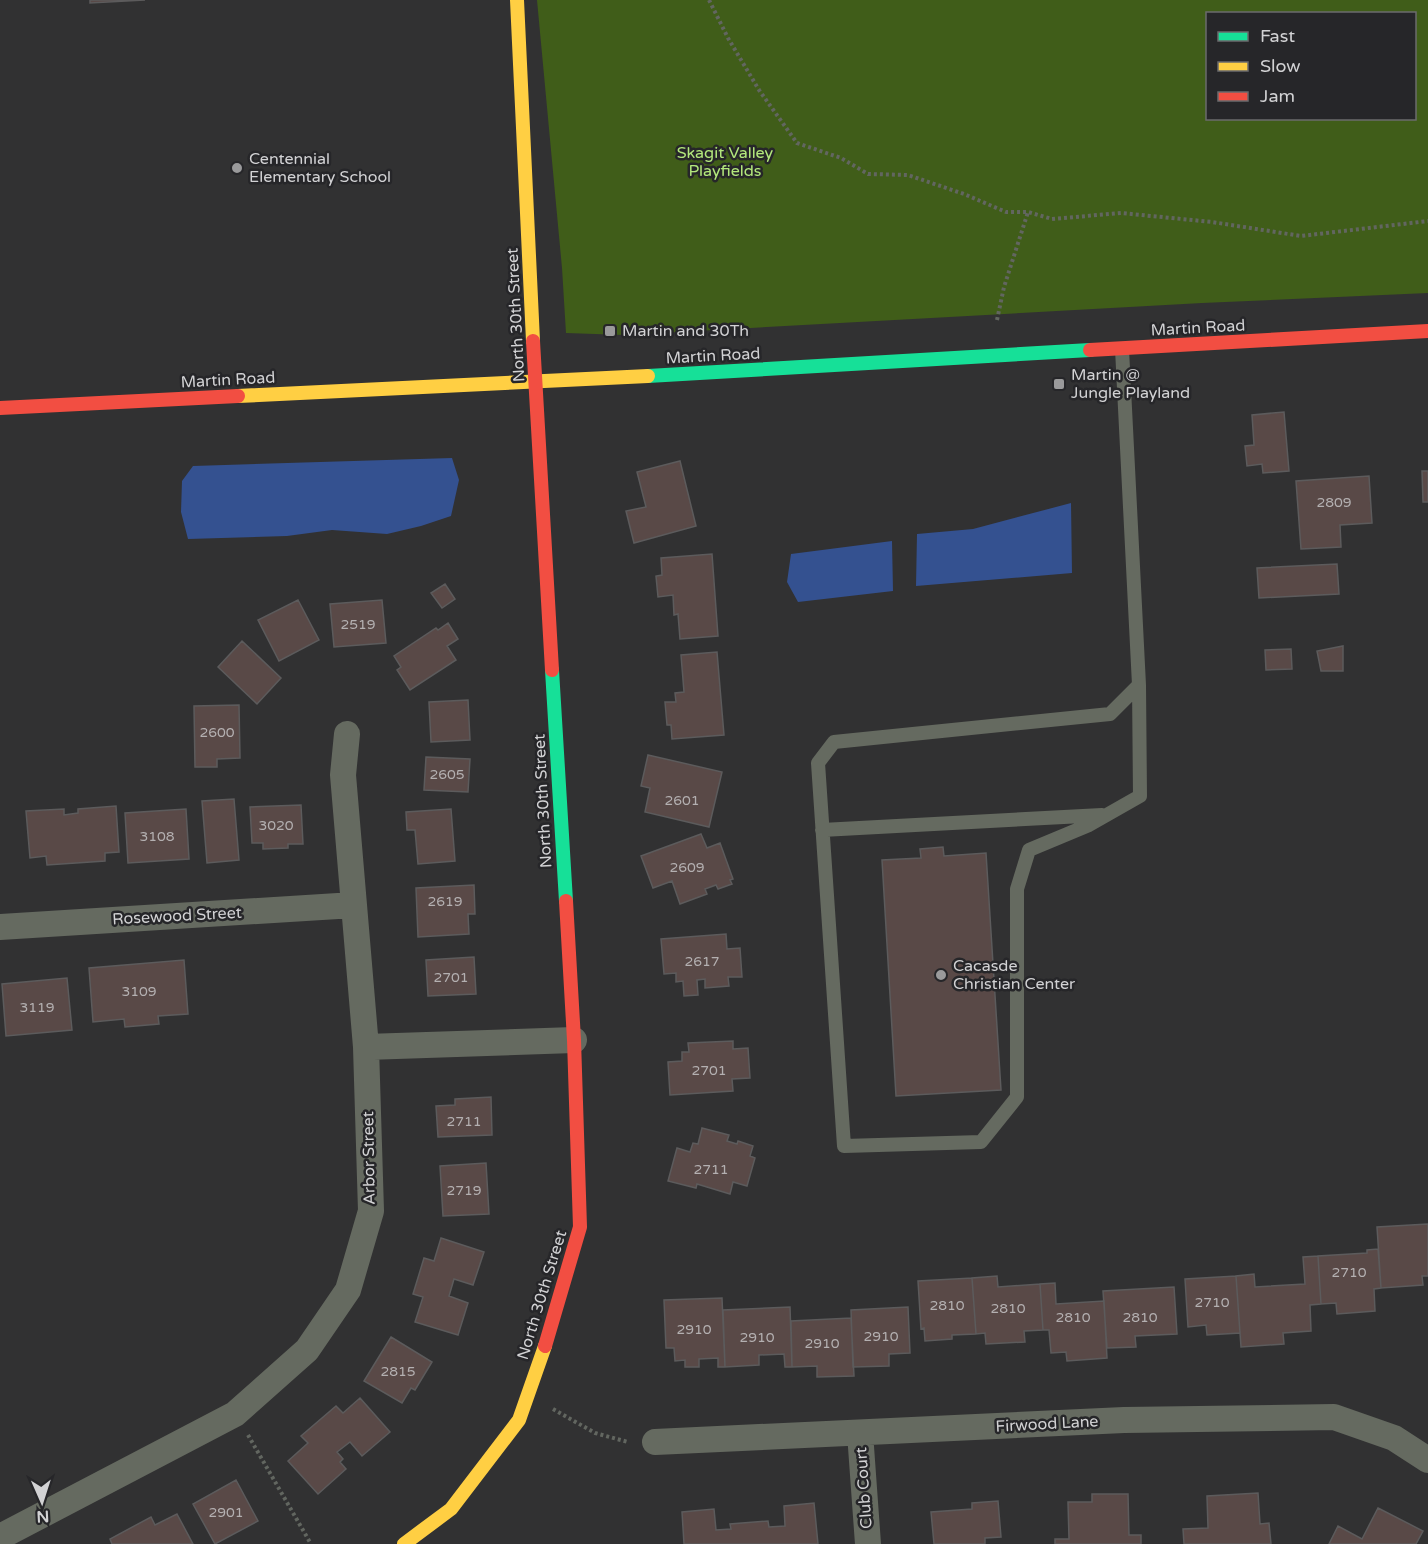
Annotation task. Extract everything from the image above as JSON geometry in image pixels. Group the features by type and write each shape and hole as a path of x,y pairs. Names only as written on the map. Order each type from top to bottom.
{"street":[{"name":"North 30th Street","path":"404,1544 451,1509 519,1420 551,1330 580,1227 574,1040 536,382 517,0"},
{"name":"Martin Road","path":"0,408 536,382 1428,331"},
{"name":"Arbor Street","path":"0,1537 234,1414 307,1350 348,1290 371,1211 366,1047 343,775 347,734"},
{"name":"Rosewood Street","path":"0,927 354,905"},
{"path":"366,1047 574,1040"},
{"name":"Firwood Lane","path":"656,1442 1124,1420 1334,1417 1394,1438 1428,1460"},
{"name":"Club Court","path":"860,1432 868,1544"}],"lane":[{"path":"1122,349 1139,685 1140,796 1089,825 1029,850 1017,889 1017,1097 981,1142 844,1146 818,763 834,742 1110,714 1139,685"},
{"path":"822,830 1107,814"}],"path":[{"path":"709,0 728,38 759,90 797,143 841,158 868,174 908,176 964,194 1006,212 1028,212 1052,219 1121,213 1212,222 1301,236 1428,221"},
{"path":"997,320 1004,287 1028,212"},
{"path":"561,1414 595,1433 630,1443 656,1442"},
{"path":"248,1435 311,1544"}],"green space":[{"name":"Skagit Valley Playfields","path":"537,0 1428,0 1428,293 1202,303 624,335 566,333"}],"water":[{"path":"452,458 459,480 451,516 387,534 332,530 287,536 188,539 181,512 182,481 193,466"},
{"path":"1071,503 1072,573 916,586 917,534 973,529"},
{"path":"892,541 893,591 798,602 787,582 791,554"}],"building":[{"path":"90,0 145,0 90,3"},
{"path":"1284,412 1289,471 1263,473 1262,464 1247,466 1245,446 1254,445 1252,415"},
{"path":"680,461 696,526 634,543 626,511 646,507 637,472"},
{"path":"1422,471 1428,471 1428,502 1423,502"},
{"path":"1369,476 1372,523 1340,525 1341,547 1301,549 1296,481"},
{"path":"712,554 718,636 680,639 678,614 674,615 673,595 658,597 656,576 662,575 661,558"},
{"path":"1337,564 1339,594 1259,598 1257,568"},
{"path":"445,584 455,599 442,608 431,593"},
{"path":"298,600 319,640 279,661 258,620"},
{"path":"382,600 386,643 334,647 330,604"},
{"path":"448,623 458,639 447,646 456,660 410,690 397,670 401,667 394,656 436,628 438,630"},
{"path":"242,641 281,678 257,704 218,667"},
{"path":"1343,646 1343,671 1321,671 1317,651"},
{"path":"1291,649 1292,669 1266,670 1265,650"},
{"path":"717,652 724,735 672,739 671,725 667,725 665,702 676,702 675,693 684,692 681,655"},
{"path":"468,700 470,740 431,742 429,702"},
{"path":"239,705 240,758 217,759 217,767 195,767 194,706"},
{"path":"648,755 722,772 709,827 645,812 650,788 641,786"},
{"path":"426,757 470,759 468,792 424,790"},
{"path":"234,799 239,860 207,863 202,801"},
{"path":"301,805 303,844 288,844 288,848 263,849 263,843 252,843 250,807"},
{"path":"116,806 119,852 105,853 105,861 47,865 46,856 30,858 26,811 64,809 64,815 78,813 78,809"},
{"path":"186,809 189,859 128,863 125,813"},
{"path":"451,809 455,861 418,864 415,830 407,830 406,812"},
{"path":"701,834 707,848 720,843 733,879 730,880 732,884 718,889 716,885 705,889 707,894 680,904 672,881 653,888 641,856"},
{"name":"Cacasde Christian Center","path":"943,847 944,856 986,853 1001,1090 896,1096 882,860 921,858 920,849"},
{"path":"474,885 475,914 468,914 469,934 418,937 416,888"},
{"path":"726,934 727,949 740,948 742,977 728,977 729,986 705,988 705,979 697,980 698,995 684,996 683,981 676,982 676,973 664,974 661,939"},
{"path":"474,957 476,994 428,996 426,960"},
{"path":"184,960 188,1014 158,1016 159,1024 125,1027 124,1019 93,1022 89,968"},
{"path":"67,978 72,1030 6,1036 2,984"},
{"path":"733,1041 733,1049 748,1048 750,1078 732,1079 733,1091 670,1095 668,1062 682,1061 682,1052 689,1052 688,1043"},
{"path":"491,1097 492,1135 438,1137 436,1106 455,1105 455,1099"},
{"path":"702,1128 729,1135 727,1141 737,1144 738,1141 753,1146 750,1156 755,1158 747,1186 733,1182 730,1194 697,1184 696,1188 668,1181 677,1148 690,1152 693,1143 698,1144"},
{"path":"486,1163 489,1214 443,1216 440,1166"},
{"path":"1428,1224 1428,1276 1422,1276 1423,1285 1381,1288 1377,1227"},
{"path":"441,1238 484,1252 473,1285 454,1279 449,1296 468,1303 458,1335 415,1322 423,1297 413,1294 424,1258 434,1261"},
{"path":"1378,1249 1381,1288 1374,1289 1375,1311 1337,1314 1336,1303 1321,1304 1318,1256 1367,1253 1367,1250"},
{"path":"1318,1256 1321,1304 1310,1305 1311,1331 1283,1333 1284,1344 1241,1347 1236,1276 1254,1274 1255,1287 1305,1284 1303,1257"},
{"path":"997,1276 998,1287 1040,1284 1043,1330 1024,1331 1025,1342 986,1344 985,1333 976,1334 972,1278"},
{"path":"1236,1276 1240,1333 1207,1335 1206,1325 1188,1327 1185,1279"},
{"path":"972,1278 976,1334 952,1335 952,1339 925,1341 924,1328 921,1329 918,1281"},
{"path":"1055,1283 1056,1304 1104,1301 1107,1358 1067,1361 1066,1352 1051,1353 1049,1330 1043,1330 1040,1284"},
{"path":"1174,1287 1177,1334 1135,1336 1136,1347 1107,1348 1103,1291"},
{"path":"722,1298 725,1367 718,1367 718,1358 699,1359 699,1367 685,1367 685,1360 675,1361 674,1348 666,1348 664,1300"},
{"path":"790,1307 792,1367 785,1367 784,1354 759,1355 759,1365 725,1367 723,1310"},
{"path":"908,1307 910,1353 889,1354 889,1366 853,1367 851,1310"},
{"path":"851,1318 854,1376 817,1377 817,1366 792,1367 791,1321"},
{"path":"391,1337 432,1362 415,1390 411,1388 402,1403 364,1381"},
{"path":"360,1398 390,1432 362,1456 350,1442 337,1452 343,1459 340,1462 346,1469 318,1494 288,1461 308,1443 301,1436 336,1406 343,1413"},
{"path":"236,1480 258,1521 215,1544 193,1504"},
{"path":"1258,1493 1260,1524 1269,1523 1271,1544 1184,1544 1183,1529 1208,1528 1207,1496"},
{"path":"1092,1494 1128,1494 1129,1535 1141,1535 1141,1544 1055,1544 1055,1539 1069,1539 1068,1502 1092,1502"},
{"path":"998,1501 1001,1537 985,1538 985,1544 934,1544 931,1512 972,1509 972,1503"},
{"path":"814,1503 818,1544 684,1544 682,1512 714,1509 716,1530 731,1529 730,1524 768,1521 769,1527 785,1526 784,1506"},
{"path":"1378,1508 1423,1531 1416,1544 1329,1544 1338,1526 1362,1539"},
{"path":"177,1514 193,1544 112,1544 110,1539 151,1517 155,1525"}],"traffic: fast":[{"path":"648,376 1090,350"},
{"path":"552,670 566,901"}],"traffic: slow":[{"path":"517,0 533,341"},
{"path":"238,396 648,376"},
{"path":"404,1544 451,1509 519,1420 545,1346"}],"traffic: jam":[{"path":"1090,350 1428,331"},
{"path":"533,341 552,670"},
{"path":"0,408 238,396"},
{"path":"545,1346 580,1227 574,1040 566,901"}],"place":[{"name":"Centennial Elementary School","path":"237,168"},
{"name":"Martin and 30Th","path":"610,331"},
{"name":"Martin @ Jungle Playland","path":"1059,384"},
{"name":"Cacasde Christian Center","path":"941,975"}]}
